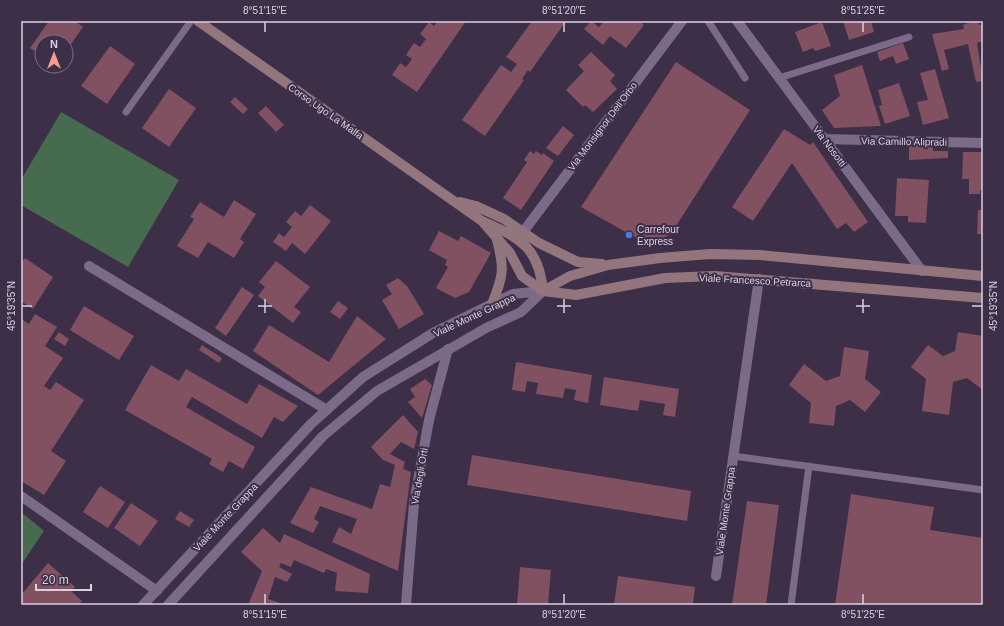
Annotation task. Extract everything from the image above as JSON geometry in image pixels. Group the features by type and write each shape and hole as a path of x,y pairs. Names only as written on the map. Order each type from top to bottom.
{"main road":[{"name":"Corso Ugo La Malfa","path":"198,21 482,221 511,234 535,257 542,273 544,291"},
{"name":"Corso Ugo La Malfa","path":"454,200 476,206 504,219 539,243 578,262 608,264"},
{"name":"Corso Ugo La Malfa","path":"482,221 510,253 522,276 544,291"},
{"name":"Corso Ugo La Malfa","path":"492,304 503,279 502,258 496,238"},
{"path":"544,291 570,276 608,264 710,254 760,255 983,276"},
{"name":"Viale Francesco Petrarca","path":"544,291 576,295 665,278 715,276 983,298"}],"street":[{"name":"Via Monsignor Dell'Orbo","path":"523,232 682,21"},
{"name":"Via Nosotti","path":"737,21 922,271"},
{"name":"Via Camillo Alipradi","path":"825,139 983,143"},
{"path":"89,266 327,410"},
{"name":"Viale Monte Grappa","path":"716,576 759,279"},
{"name":"Viale Monte Grappa","path":"143,605 311,424 363,377 433,333 513,294 544,291"},
{"name":"Viale Monte Grappa","path":"168,605 323,436 377,391 486,328 521,312 544,291"},
{"name":"Via degli Orti","path":"406,605 414,503 429,420 448,349"},
{"path":"21,496 157,591"}],"lane":[{"path":"126,112 191,21"},
{"path":"708,21 745,78"},
{"path":"779,78 909,37"},
{"path":"733,456 983,490"},
{"path":"791,605 809,466"}],"green space":[{"path":"61,112 179,180 128,267 21,205 21,180"},
{"path":"21,512 44,531 21,565"}],"building":[{"path":"49,21 75,21 83,27 74,40 74,34 40,34"},
{"path":"438,21 466,21 417,92 392,75 400,63 406,67 412,59 406,55 414,43 420,47 426,39 420,34 429,22 434,26"},
{"path":"532,21 566,21 530,72 528,70 522,79 524,80 485,136 462,120 501,65 511,72 517,64 506,57"},
{"path":"591,21 599,27 604,21 639,21 644,25 626,48 610,36 603,45 584,29"},
{"path":"843,21 871,21 874,32 849,40"},
{"path":"978,21 979,25 983,24 983,41 977,43 983,81 976,82 968,44 944,50 949,69 942,71 932,34 964,29 963,25"},
{"path":"822,22 831,46 815,51 813,48 803,52 795,32"},
{"path":"34,42 34,51 30,48"},
{"path":"903,43 909,59 896,64 893,56 880,61 877,52"},
{"path":"110,46 135,64 107,104 81,86"},
{"path":"591,52 615,75 610,81 617,89 593,112 585,105 583,107 566,90 584,71 578,65"},
{"path":"676,62 750,110 671,234 649,245 581,207"},
{"path":"862,65 881,126 834,128 822,110 840,96 834,75"},
{"path":"935,69 949,118 923,125 917,102 928,100 920,73"},
{"path":"899,83 910,116 885,124 879,106 882,105 878,90"},
{"path":"169,89 196,108 169,147 142,128"},
{"path":"235,97 248,109 243,114 230,102"},
{"path":"266,106 284,125 276,132 258,113"},
{"path":"563,126 574,135 558,156 546,148"},
{"path":"784,129 810,145 813,142 868,222 854,232 846,223 837,229 792,163 753,221 732,207"},
{"path":"909,146 933,146 933,151 948,151 948,158 909,160"},
{"path":"530,151 534,154 536,151 542,155 543,153 554,161 521,210 503,198 527,162 524,160"},
{"path":"963,152 983,152 983,190 980,190 980,194 969,194 969,179 962,179"},
{"path":"897,178 929,180 926,223 908,222 908,216 895,216"},
{"path":"234,200 256,214 240,239 244,242 234,258 208,242 198,258 177,246 194,219 190,217 200,202 224,217"},
{"path":"310,205 331,221 305,254 292,243 286,251 273,242 279,233 284,237 292,227 286,222 295,211 301,216"},
{"path":"978,210 983,210 983,234 977,234"},
{"path":"439,231 458,241 461,236 491,253 469,292 455,298 436,288 448,267 445,265 447,260 429,250"},
{"path":"25,258 53,277 33,309 21,301 21,263"},
{"path":"276,261 310,287 294,307 301,312 293,323 258,296 265,287 259,282"},
{"path":"398,278 407,286 424,314 399,329 382,300 392,294 386,285"},
{"path":"242,287 254,295 226,336 215,328"},
{"path":"338,301 348,308 340,319 330,312"},
{"path":"84,306 134,336 119,360 70,330"},
{"path":"35,314 57,327 45,346 63,358 44,386 50,390 56,382 84,400 51,451 66,461 44,495 21,481 21,319 29,324"},
{"path":"357,316 386,339 318,395 253,351 269,325 329,362"},
{"path":"59,332 69,339 65,346 54,339"},
{"path":"958,332 983,336 983,390 967,378 953,382 949,415 922,411 926,379 911,367 928,345 943,356 955,351"},
{"path":"202,345 222,358 219,363 199,350"},
{"path":"844,347 869,351 865,379 881,392 865,412 850,400 836,406 834,426 809,423 811,403 789,385 804,364 826,381 840,376"},
{"path":"516,362 592,375 588,403 574,400 576,390 565,388 563,398 536,394 538,383 527,381 525,392 512,390"},
{"path":"151,365 179,381 186,369 247,404 259,384 298,406 283,422 274,417 262,438 192,397 186,407 255,447 243,469 229,461 223,472 209,464 212,459 125,410"},
{"path":"604,377 679,389 675,417 663,415 665,404 640,400 638,411 600,405"},
{"path":"425,379 432,385 422,418 408,402 415,397 410,389"},
{"path":"403,415 418,432 414,449 401,442 390,454 405,462 403,469 411,472 398,571 332,542 339,527 351,534 357,519 320,506 314,519 319,522 313,533 290,523 311,487 372,509 380,484 390,487 395,465 383,460 371,447"},
{"path":"472,455 691,491 687,521 467,485"},
{"path":"100,486 125,502 108,528 83,512"},
{"path":"851,494 934,507 930,530 983,538 983,605 835,605"},
{"path":"747,501 779,505 766,605 732,605"},
{"path":"131,503 158,521 140,546 114,528"},
{"path":"180,511 194,520 189,527 175,519"},
{"path":"263,528 280,543 284,534 370,574 368,593 335,591 337,573 326,569 324,573 294,560 291,567 281,563 279,567 292,574 287,582 275,577 268,599 286,605 248,605 262,571 241,552"},
{"path":"48,563 75,587 71,591 82,601 79,605 21,605 21,595"},
{"path":"520,567 551,570 548,605 517,605"},
{"path":"618,576 695,587 693,605 614,605"}],"place":[{"name":"Carrefour Express","path":"629,235"}]}
